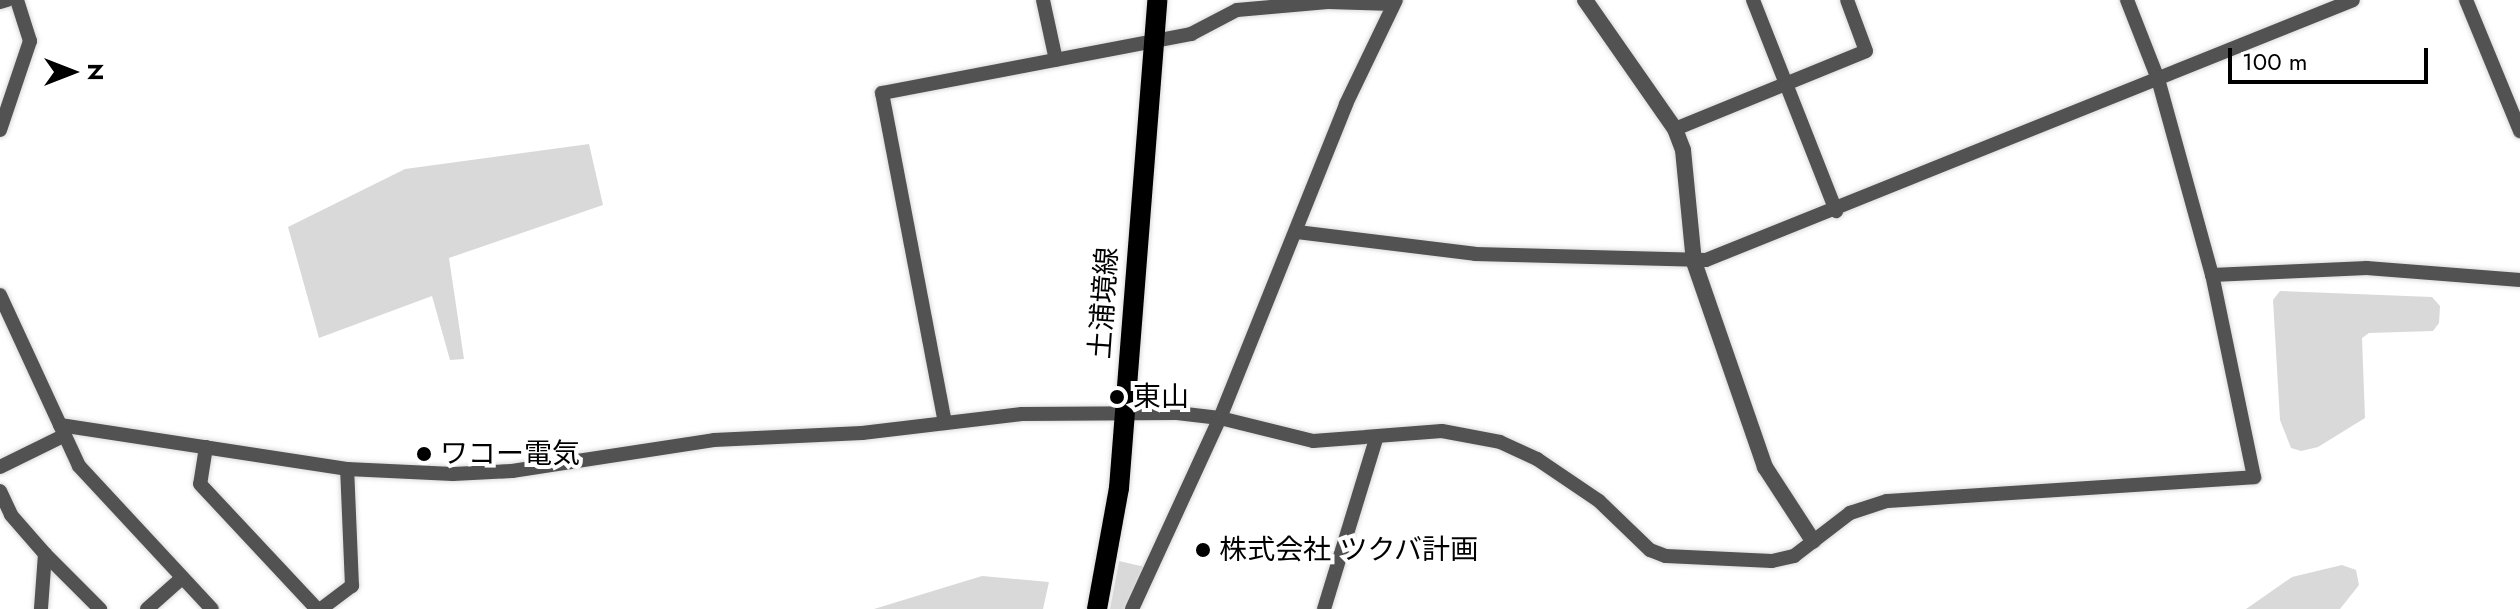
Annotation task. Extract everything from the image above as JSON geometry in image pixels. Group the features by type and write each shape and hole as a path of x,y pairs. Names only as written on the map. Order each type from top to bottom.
{"main road":[{"name":"土浦境線","path":"1097,609 1119,488 1157,0"}],"street":[{"path":"0,2 7,0"},
{"path":"0,130 30,41 17,0"},
{"path":"1043,0 1056,60"},
{"path":"1585,0 1675,129 1683,150 1694,262 1765,467 1813,541"},
{"path":"1753,0 1836,211"},
{"path":"1675,129 1866,51 1847,0"},
{"path":"0,467 62,430 206,447 347,469 494,473 714,440 945,423 1022,414 1124,412 1220,418 1313,441 1376,439 1442,431 1500,442 1571,481 1650,550 1666,556 1772,561 1794,556 1850,513 1887,501 2254,477 2212,275 2158,79 2127,0"},
{"path":"1297,232 1475,254 1694,262 1836,211 2353,0"},
{"path":"2466,0 2520,131"},
{"path":"945,423 882,93 1191,34 1237,10 1328,2 1395,2 1346,104 1220,418 1132,609"},
{"path":"2212,275 2367,268 2520,280"},
{"path":"0,295 62,430 102,496 212,609"},
{"path":"1324,609 1376,439"},
{"path":"206,447 200,484 319,609 352,586 347,469"},
{"path":"0,491 11,515 100,609"},
{"path":"41,609 45,554"},
{"path":"147,609 182,578"}],"shaded area":[{"path":"589,144 603,205 449,258 464,359 450,360 432,296 319,338 288,227 405,169"},
{"path":"2280,291 2432,297 2440,306 2439,323 2433,331 2369,333 2362,338 2365,418 2318,447 2301,451 2291,448 2280,420 2273,300"},
{"path":"1119,561 1145,567 1126,609 1110,609"},
{"path":"2342,565 2356,570 2359,585 2340,609 2246,609 2292,577"},
{"path":"982,576 1049,582 1043,609 874,609"}],"place":[{"name":"東山","path":"1117,397"},
{"name":"ワコー電気","path":"424,454"},
{"name":"株式会社 ツクバ計画","path":"1203,550"}]}
